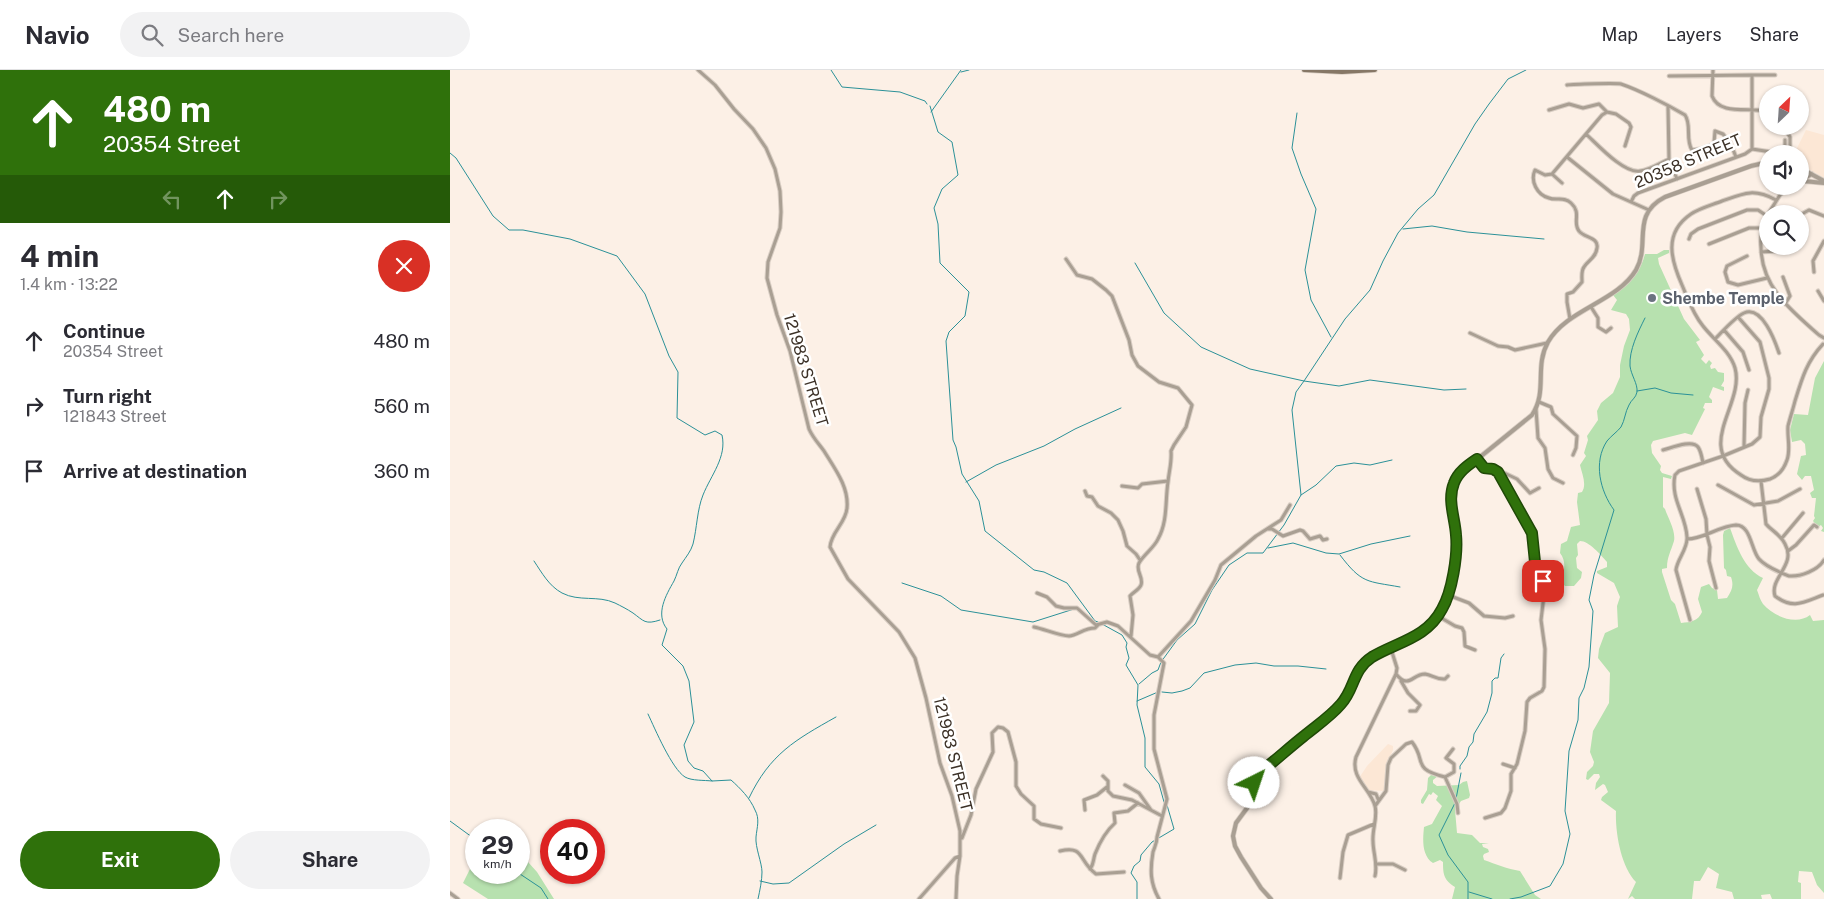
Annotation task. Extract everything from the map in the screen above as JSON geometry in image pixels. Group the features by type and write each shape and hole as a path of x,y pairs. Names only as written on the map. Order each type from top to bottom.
{"main road":[{"path":"1304,70 1342,72 1374,70"}],"street":[{"name":"121983 STREET","path":"698,70 715,84 734,109 753,129 766,148 775,168 780,191 781,212 778,234 767,268 767,282 792,361 809,429 814,439 825,452 846,491 846,513 833,535 830,548 848,579 900,632 915,658 940,763 952,796 959,825 961,841 956,899"},
{"path":"1713,70 1714,100 1734,110 1759,111"},
{"path":"1669,76 1775,75"},
{"name":"20358 STREET","path":"1631,202 1638,193 1748,153 1752,149 1752,76"},
{"path":"1567,85 1619,84 1668,106 1687,118 1689,145 1692,150 1727,139"},
{"path":"1549,110 1568,104 1583,108 1599,104 1607,112 1616,114 1630,122 1630,132 1625,146"},
{"path":"1668,106 1669,159 1676,179"},
{"path":"1552,174 1602,115 1607,112"},
{"path":"1714,143 1716,131 1730,141 1736,157"},
{"path":"1586,134 1622,166 1633,171 1642,171 1669,159"},
{"path":"1752,149 1776,153 1786,147 1785,140"},
{"path":"1567,157 1607,191 1649,210"},
{"path":"1270,899 1261,888 1236,847 1234,838 1235,825 1251,802 1256,780 1263,770 1342,703 1354,676 1364,664 1373,657 1419,635 1438,616 1448,595 1456,546 1451,499 1452,489 1458,474 1526,420 1536,409 1539,402 1542,363 1548,342 1560,327 1621,286 1635,272 1640,258 1644,222 1649,210 1665,197 1759,164"},
{"path":"1562,183 1552,174 1545,174 1535,170 1534,182 1539,192 1549,198 1562,198 1570,202 1578,214 1576,226 1578,230 1581,234 1594,239 1598,248 1593,259 1584,267 1582,282 1573,292 1568,294 1570,319"},
{"path":"1809,172 1824,182"},
{"path":"1809,182 1824,182"},
{"path":"1761,255 1767,278 1774,291 1824,341 1811,358 1804,372 1788,426 1789,453 1786,462 1776,476 1761,481 1750,480 1741,476 1729,466 1723,456 1720,438 1721,430 1735,390 1736,372 1731,358 1697,318 1674,268 1671,249 1674,236 1680,224 1691,214 1746,193 1757,192 1776,200"},
{"path":"1773,205 1781,195"},
{"path":"1689,239 1691,234 1698,229 1746,210 1759,211"},
{"path":"1809,210 1824,216"},
{"path":"1709,244 1749,228 1759,228"},
{"path":"1814,272 1813,261 1824,241"},
{"path":"1747,256 1727,266 1725,272 1728,282 1738,285 1767,278"},
{"path":"1066,260 1078,275 1094,281 1112,296 1129,340 1132,356 1138,366 1160,382 1178,388 1192,405 1186,427 1172,448 1167,503 1161,534 1153,547 1141,560 1137,569 1141,577 1141,585 1133,592 1130,598 1133,615 1131,636"},
{"path":"1783,277 1790,296 1785,304"},
{"path":"1818,291 1824,301"},
{"path":"1591,307 1598,318 1597,326 1606,332 1611,328"},
{"path":"1714,339 1747,312 1756,315 1771,329 1780,353"},
{"path":"1690,620 1676,570 1687,539 1675,498 1674,478 1680,471 1756,442 1760,437 1760,417 1770,383 1760,342 1738,318"},
{"path":"1724,330 1743,352 1749,370"},
{"path":"1470,333 1498,346 1515,350 1548,342"},
{"path":"1744,447 1745,403 1748,390"},
{"path":"1539,402 1552,407 1553,414 1577,436 1573,455"},
{"path":"1536,409 1538,438 1545,448 1548,469 1553,478 1563,484"},
{"path":"1663,450 1692,444 1698,448 1703,463"},
{"path":"1477,459 1484,468 1495,469 1517,479 1530,493 1539,488"},
{"path":"1485,818 1495,816 1503,811 1511,791 1511,774 1516,768 1526,730 1527,702 1542,691 1544,686 1545,649 1541,620 1544,587 1535,562 1532,533 1495,469"},
{"path":"1122,486 1138,488 1142,484 1168,481"},
{"path":"1761,481 1766,524 1782,538 1788,551 1787,562 1774,589 1775,596 1794,605 1823,595"},
{"path":"1718,485 1752,504 1778,501 1800,489"},
{"path":"1697,489 1706,519 1710,547 1710,564 1716,588"},
{"path":"1085,491 1096,505 1112,513 1118,520 1127,546 1141,560"},
{"path":"1159,899 1151,881 1153,854 1165,803 1154,749 1154,715 1163,672 1161,660 1191,621 1215,580 1221,565 1250,540 1284,518 1290,505"},
{"path":"1782,538 1803,513"},
{"path":"1687,539 1707,535 1731,526 1742,527 1747,532 1758,558 1782,573 1794,576 1818,568 1824,560"},
{"path":"1788,551 1814,526 1817,527"},
{"path":"1266,529 1272,529 1283,536 1300,530 1310,538 1320,536 1323,540 1327,539"},
{"path":"1037,593 1047,597 1058,607 1077,608 1093,623 1100,624"},
{"path":"1448,595 1468,603 1482,616 1505,618 1512,616"},
{"path":"1438,616 1464,630 1465,646 1475,650"},
{"path":"1034,627 1068,636 1088,628 1095,628 1107,622 1118,626 1150,655 1161,660"},
{"path":"1375,806 1357,777 1356,760 1396,674 1397,668 1391,649"},
{"path":"1396,674 1408,693 1420,705 1416,711 1410,711"},
{"path":"1400,678 1409,681 1425,674 1442,680 1448,676"},
{"path":"961,841 971,815 976,789 993,750 992,733 998,727 1008,732 1016,762 1016,785 1021,794 1034,806 1034,819 1041,824 1061,828"},
{"path":"1375,876 1376,864 1372,842 1375,806 1386,791 1388,765 1391,758 1408,742 1413,742 1424,769 1431,774 1444,777 1454,772 1453,763 1446,758 1453,749"},
{"path":"1503,764 1516,768"},
{"path":"1085,810 1084,800 1097,796 1107,787 1108,781 1103,776"},
{"path":"1444,777 1453,794 1458,813"},
{"path":"1125,785 1139,793 1151,810"},
{"path":"1107,787 1113,796 1138,803 1163,816"},
{"path":"1368,792 1376,794 1378,800"},
{"path":"1090,869 1093,867 1095,853 1106,832 1115,823 1114,813 1128,811 1138,803"},
{"path":"1340,878 1343,852 1348,836 1351,832 1374,824"},
{"path":"1060,851 1072,848 1076,850 1084,864 1099,874 1124,872"},
{"path":"919,899 950,863 960,856"},
{"path":"1376,864 1393,864 1405,870"},
{"path":"450,894 458,899"}],"shaded area":[{"path":"1809,131 1824,135 1824,178 1809,169 1809,145 1798,145 1804,135 1809,135"},
{"path":"1388,744 1393,746 1393,750 1387,764 1384,791 1368,790 1359,778 1367,766"}],"green space":[{"path":"1664,250 1669,250 1669,253 1658,258 1659,264 1684,319 1700,340 1696,342 1704,355 1701,359 1706,364 1709,360 1712,363 1711,369 1715,368 1718,372 1724,373 1724,381 1721,386 1724,387 1724,391 1713,387 1709,397 1712,403 1705,403 1703,408 1705,409 1692,435 1685,433 1653,441 1651,445 1652,453 1661,466 1660,470 1662,473 1672,476 1671,479 1663,477 1663,507 1673,529 1674,541 1668,557 1667,568 1662,569 1671,600 1675,604 1681,623 1694,620 1702,612 1698,599 1701,587 1709,584 1717,590 1718,599 1727,598 1732,583 1731,577 1727,576 1724,568 1723,535 1724,531 1730,528 1746,563 1756,574 1763,578 1757,590 1767,608 1779,616 1792,620 1798,620 1810,615 1813,621 1824,620 1824,893 1817,885 1812,872 1799,871 1798,882 1801,883 1801,899 1772,899 1770,894 1761,895 1762,899 1734,899 1732,892 1716,888 1719,874 1708,867 1700,881 1694,881 1692,899 1635,899 1632,896 1628,899 1636,882 1626,868 1620,849 1616,811 1601,800 1608,792 1605,785 1603,784 1595,790 1596,783 1600,777 1599,774 1594,774 1588,780 1586,779 1587,772 1594,762 1590,752 1593,731 1609,703 1610,673 1598,658 1599,649 1605,633 1618,627 1617,606 1620,597 1614,583 1597,573 1597,571 1607,567 1607,562 1595,549 1587,543 1580,541 1577,544 1578,555 1576,558 1577,568 1582,572 1581,578 1574,586 1565,586 1561,582 1564,560 1560,553 1561,544 1567,541 1571,527 1580,525 1577,502 1578,493 1582,492 1584,486 1580,465 1586,456 1584,453 1588,440 1587,436 1598,420 1597,411 1601,403 1613,393 1620,377 1620,365 1624,346 1630,330 1629,319 1626,314 1611,310 1617,300 1613,295 1633,278 1645,254 1657,254"},
{"path":"1824,361 1824,532 1821,531 1823,528 1821,525 1818,527 1813,521 1815,518 1816,498 1812,498 1810,493 1814,490 1811,476 1805,476 1802,480 1797,474 1801,456 1806,455 1805,444 1801,440 1792,442 1790,430 1794,414 1808,415 1815,378"},
{"path":"1431,775 1438,776 1433,780 1433,783 1437,786 1459,785 1467,781 1469,798 1461,801 1455,810 1457,833 1472,835 1480,843 1489,843 1482,844 1489,852 1484,854 1484,860 1520,871 1535,895 1541,899 1452,899 1455,887 1445,877 1443,862 1440,860 1433,863 1429,860 1424,846 1424,827 1432,824 1442,806 1436,800 1438,796 1433,792 1431,795 1429,794 1423,804 1421,803 1427,790 1428,778"},
{"path":"530,864 540,877 540,884 545,884 554,899 488,899 463,883 465,879 465,884 530,884"}],"waterway":[{"path":"831,70 842,87 900,92 925,101 927,104"},
{"path":"931,112 961,70"},
{"path":"961,72 969,70"},
{"path":"1139,684 1158,670 1161,662 1177,640 1195,624 1212,590 1229,565 1247,553 1263,553 1284,525 1301,495 1292,410 1296,392 1345,319 1370,290 1398,233 1418,209 1434,195 1475,124 1489,104 1508,79 1526,70"},
{"path":"930,106 938,132 952,142 958,175 942,189 934,208 938,224 940,263 969,292 965,316 949,332 946,341 953,440 962,474 979,501 985,531 1034,570 1044,572 1067,583 1095,621 1098,622"},
{"path":"1297,113 1292,148 1316,209 1305,270 1311,300 1331,337"},
{"path":"450,153 456,158 493,216 509,230 523,230 570,239 617,256 645,294 669,356 678,372 677,418 705,435 715,431 722,435 722,451 701,501 692,547 679,567 663,605 662,617 667,629 662,645 683,666 689,681 694,722 684,745 688,761 694,768 703,771 712,781 731,780 748,797 757,813 756,841 762,872 758,899"},
{"path":"1403,229 1432,226 1467,232 1544,239"},
{"path":"1135,263 1164,313 1201,347 1250,369 1304,381 1339,386 1370,380 1444,390 1466,389"},
{"path":"1510,899 1550,886 1563,864 1570,834 1565,811 1569,751 1578,720 1579,698 1584,688 1589,667 1593,611 1589,600 1594,575 1614,510 1602,485 1599,467 1600,458 1607,441 1621,427 1630,403 1636,394 1637,389 1630,360 1634,341 1645,318"},
{"path":"1637,391 1655,388 1671,393 1693,395"},
{"path":"966,482 996,465 1044,446 1075,429 1121,408"},
{"path":"1301,495 1316,485 1336,466 1354,463 1370,465 1392,460"},
{"path":"1268,548 1293,543 1326,553 1339,554 1371,544 1410,536"},
{"path":"1340,555 1354,571 1366,580 1400,587"},
{"path":"534,561 550,583 557,590 568,596 602,599 615,603 645,621 660,620"},
{"path":"902,583 941,596 961,610 1033,622 1074,609"},
{"path":"1102,624 1122,635 1127,643 1126,647 1129,658 1126,665 1138,685 1137,705 1145,738 1145,767 1159,784 1164,802"},
{"path":"1460,769 1473,742 1474,734 1487,712 1492,693 1492,681 1498,678 1501,658 1504,654"},
{"path":"1162,692 1182,691 1190,688 1204,673 1235,665 1256,663 1326,669"},
{"path":"1137,701 1158,692"},
{"path":"648,714 664,748 680,773 691,779 712,781"},
{"path":"749,798 757,783 775,759 796,741 836,717"},
{"path":"1456,799 1461,773"},
{"path":"1455,803 1439,835 1448,855 1468,882 1468,899"},
{"path":"1137,899 1137,882 1131,873 1134,866 1140,861 1141,855 1152,842 1174,829 1167,805"},
{"path":"450,821 465,832"},
{"path":"760,881 773,884 789,883 844,844 876,825"},
{"path":"530,881 541,888 548,899"},
{"path":"1469,892 1492,899"}],"place":[{"name":"Shembe Temple","path":"1652,298"}],"route":[{"path":"1254,783 1263,770 1342,703 1354,676 1370,658 1419,635 1439,615 1448,595 1456,550 1457,537 1451,499 1452,489 1458,474 1477,459 1484,468 1493,469 1498,472 1532,533 1535,562 1543,581"}]}
